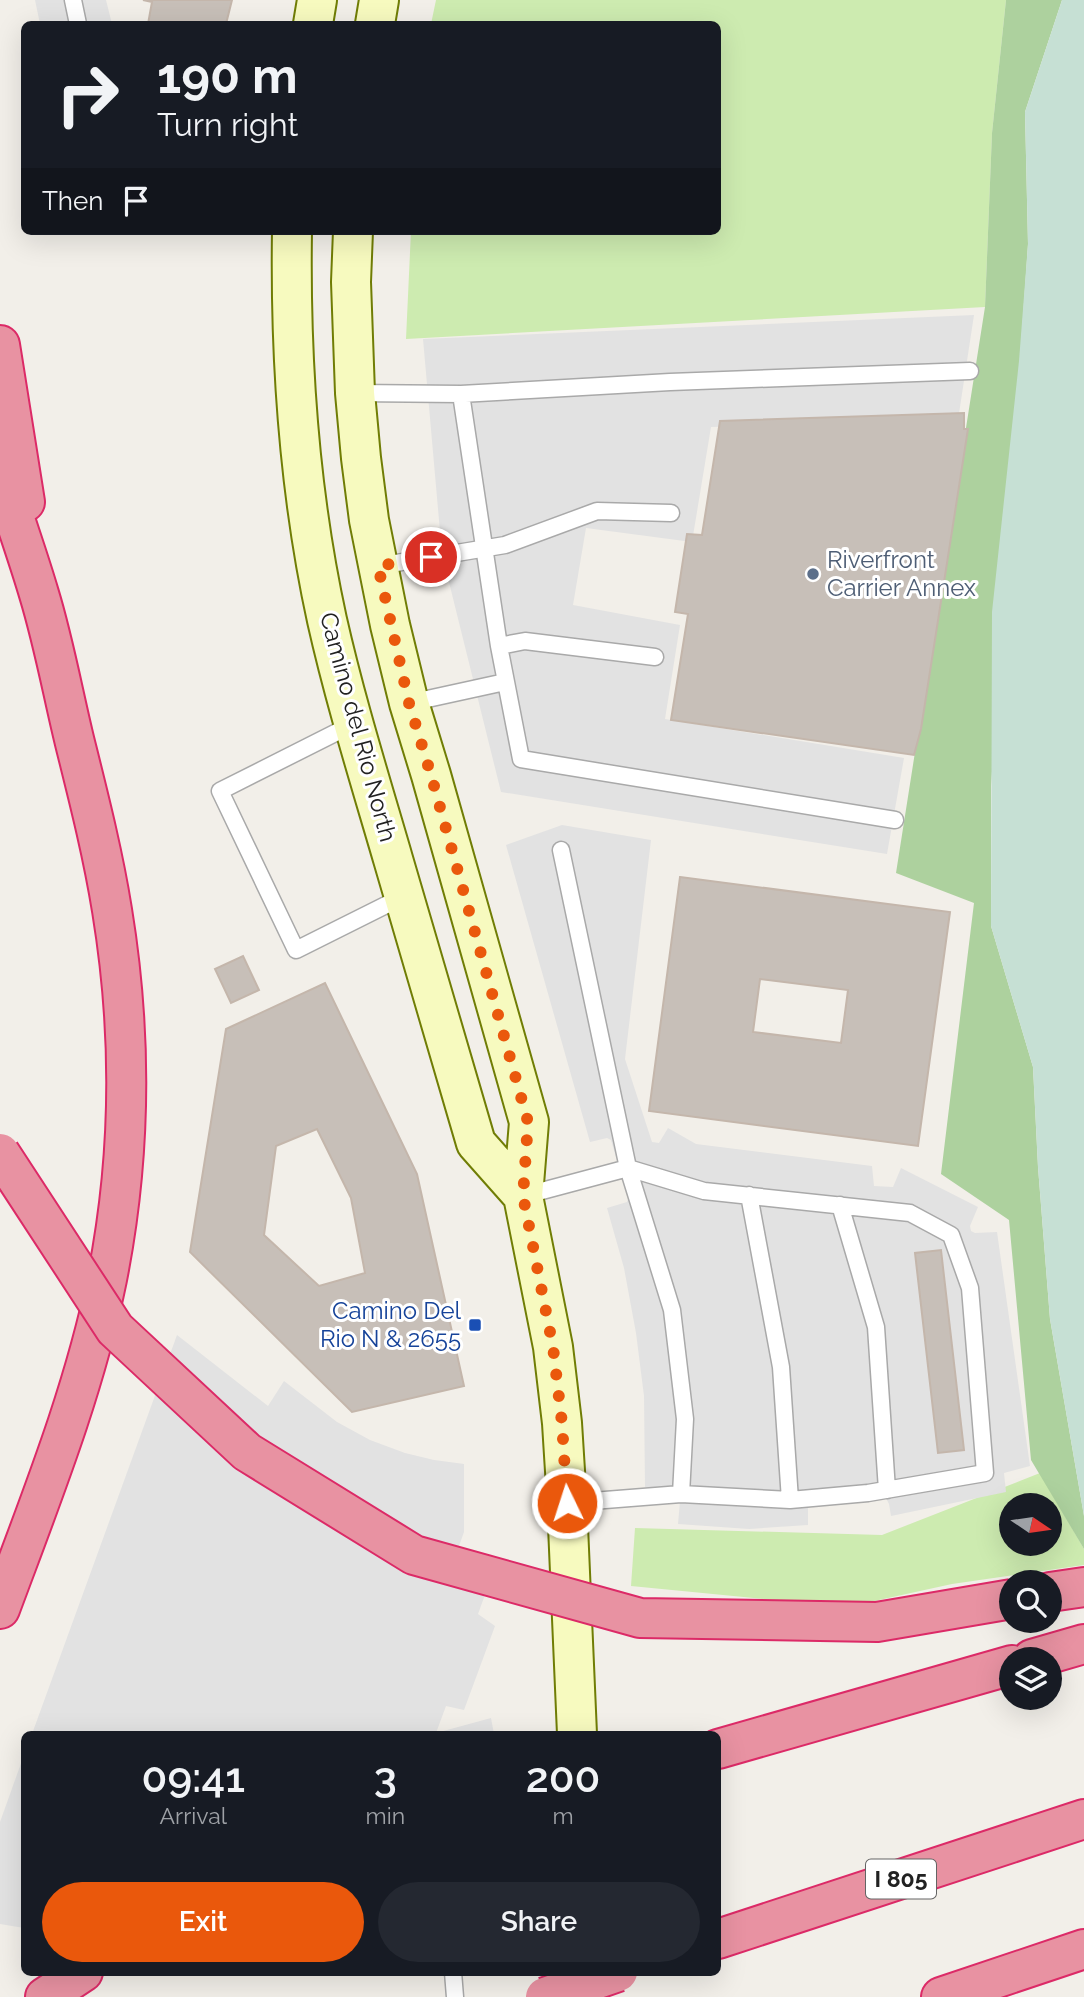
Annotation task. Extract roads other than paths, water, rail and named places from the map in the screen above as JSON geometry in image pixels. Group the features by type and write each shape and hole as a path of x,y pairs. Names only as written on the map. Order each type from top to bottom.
{"highway":[{"path":"0,345 40,597"},
{"path":"0,471 40,597 99,838 120,967 127,1098 117,1221 92,1344 69,1420 0,1609"},
{"path":"0,1153 115,1329 247,1452 415,1555 640,1618 877,1622 999,1601"},
{"path":"1062,1590 1084,1587"},
{"path":"1062,1650 1084,1644"},
{"path":"721,1748 999,1669"},
{"name":"I 805","path":"721,1938 1084,1819"},
{"path":"941,1997 1084,1949"},
{"path":"45,1997 77,1976"},
{"path":"545,1997 606,1976"}],"main road":[{"path":"314,21 317,0"},
{"path":"375,21 379,0"},
{"name":"Camino del Rio North","path":"292,235 292,349 296,399 304,482 327,620 354,724 475,1143 523,1196"},
{"path":"353,235 351,282 355,393 367,507 378,566 409,703 528,1122 523,1196 553,1347 562,1423 577,1731"},
{"path":"296,399 355,393"},
{"path":"585,1976 586,1997"}],"lane":[{"path":"73,0 77,21"},
{"path":"355,393 461,394 670,382 970,371"},
{"path":"461,394 499,646 521,759 895,820"},
{"path":"378,566 505,545 597,511 671,513"},
{"path":"499,646 525,641 655,657"},
{"path":"409,703 505,682"},
{"path":"354,724 220,791 296,950 404,896"},
{"path":"561,850 628,1168 672,1310 685,1419 681,1494"},
{"path":"523,1196 628,1168 704,1191 910,1213 951,1235 970,1288 985,1473 887,1490 790,1500 681,1494 567,1503"},
{"path":"749,1195 781,1367 790,1500"},
{"path":"840,1205 876,1326 887,1490"},
{"path":"453,1976 455,1997"}],"place":[{"name":"Riverfront Carrier Annex","path":"813,574"},
{"name":"Camino Del Rio N & 2655","path":"475,1325"}]}
